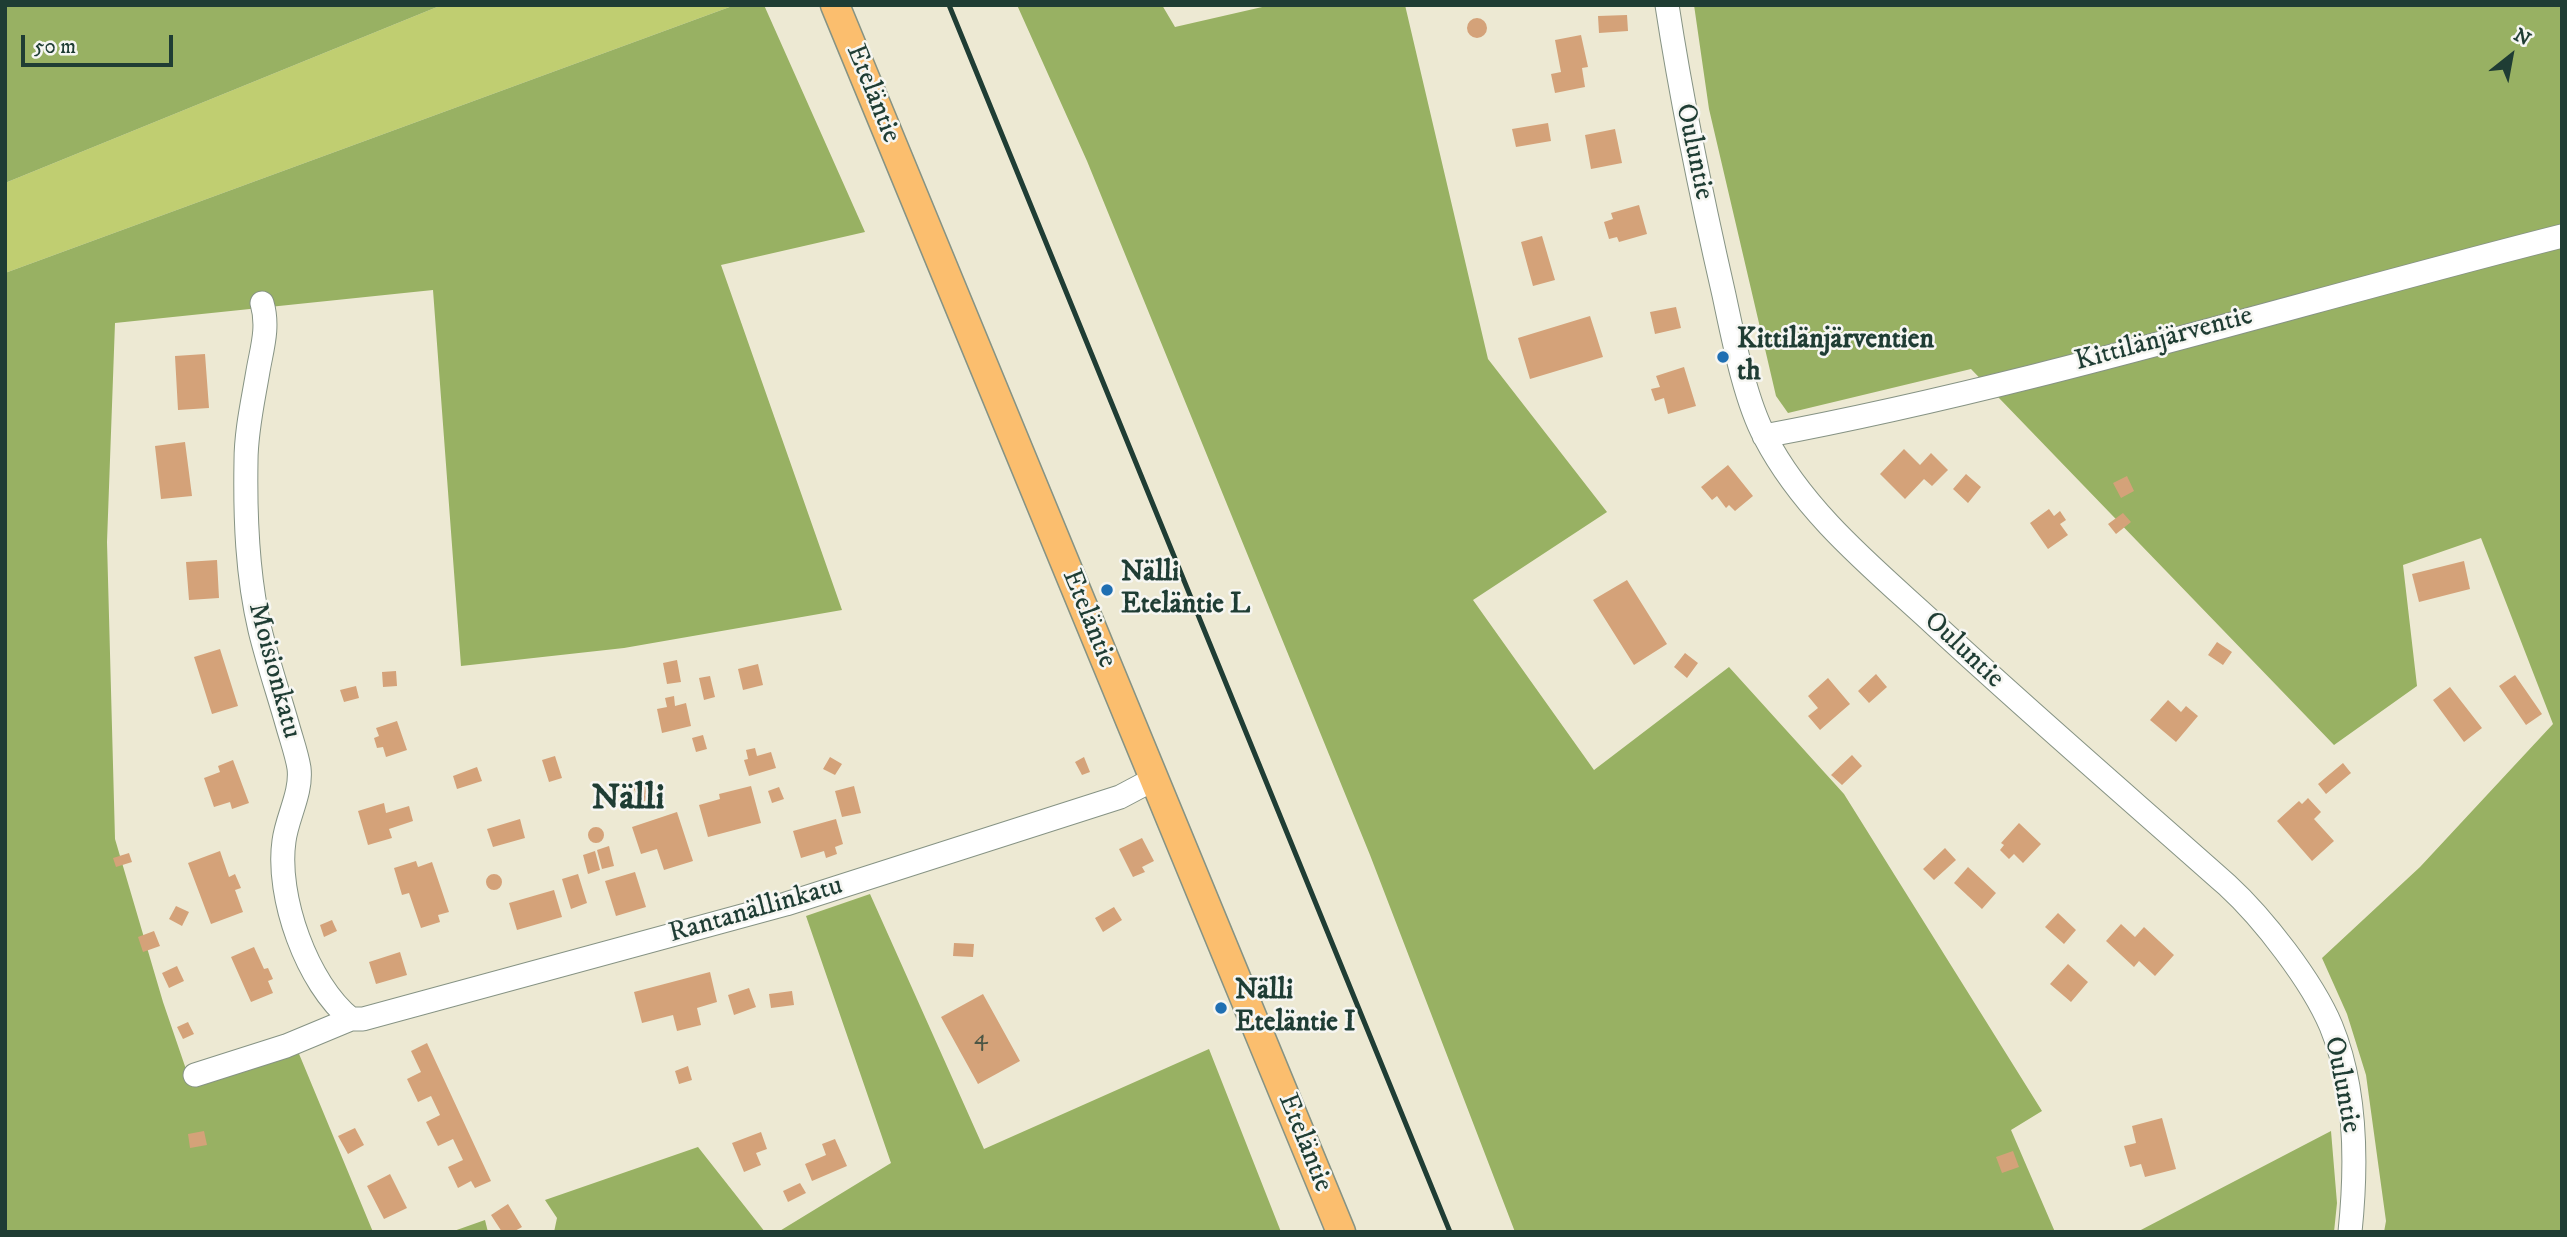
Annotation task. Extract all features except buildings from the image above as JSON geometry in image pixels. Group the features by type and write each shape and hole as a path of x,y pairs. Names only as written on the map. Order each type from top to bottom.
{"main road":[{"name":"Eteläntie","path":"835,5 1341,1232"}],"street":[{"name":"Ouluntie","path":"1667,5 1679,86 1713,247 1735,344 1764,436 1812,505 1867,563 2019,703 2227,885 2267,927 2321,1007 2338,1049 2350,1109 2355,1162 2350,1232"},
{"name":"Kittilänjärventie","path":"1764,436 1827,424 2120,353 2380,282 2562,236"},
{"name":"Moisionkatu","path":"262,303 266,320 265,336 249,423 246,459 248,564 260,631 299,770 284,840 283,875 288,904 310,966 333,1004 351,1019"},
{"name":"Rantanällinkatu","path":"195,1075 286,1046 351,1019 363,1019 786,904 1121,797 1154,779"}],"green space":[{"path":"5,5 442,5 5,183"},
{"path":"442,5 735,5 5,273 5,183"},
{"path":"735,5 764,5 865,232 721,265 842,610 624,648 461,666 433,290 115,323 107,542 115,839 163,1002 189,1078 297,1049 373,1232 5,1232 5,273"},
{"path":"1017,5 1162,5 1175,27 1271,5 1405,5 1488,359 1607,512 1473,600 1594,770 1729,667 1844,794 2042,1111 2011,1130 2055,1232 1515,1232 1370,855 1087,161"},
{"path":"1694,5 2562,5 2562,1232 2384,1232 2386,1221 2366,1075 2347,1014 2322,958 2420,867 2553,724 2481,538 2403,565 2417,686 2334,745 1971,369 1788,413 1776,396 1709,109"},
{"path":"870,894 984,1149 1209,1049 1281,1232 778,1232 891,1163 806,916"},
{"path":"2331,1131 2337,1203 2334,1232 2137,1232"},
{"path":"698,1147 765,1232 554,1232 557,1218 545,1200"},
{"path":"485,1220 488,1232 451,1232"}],"railway":[{"path":"949,5 1450,1232"}],"place":[{"name":"Kittilänjärventien th","path":"1723,357"},
{"name":"Nälli Eteläntie L","path":"1107,590"},
{"name":"Nälli Eteläntie I","path":"1221,1008"}],"district":[{"name":"Nälli","path":"628,801"}]}
